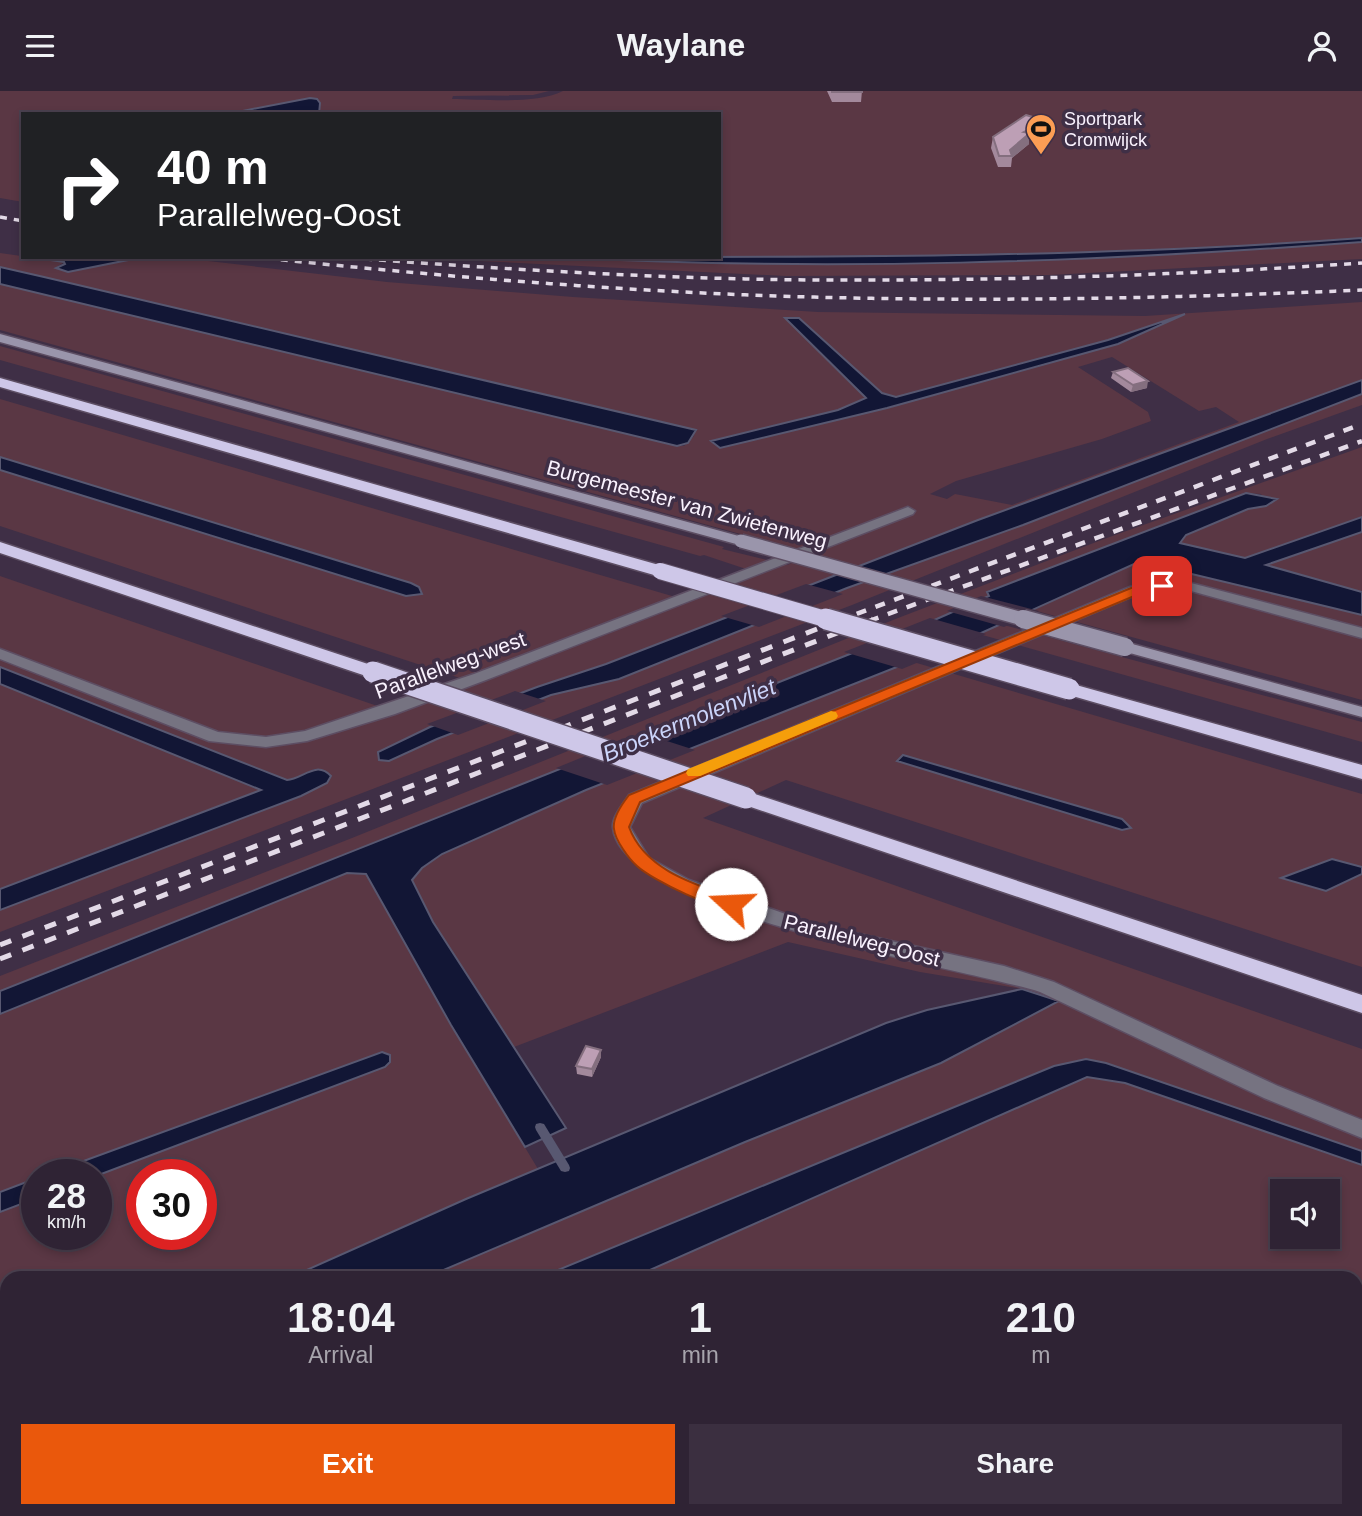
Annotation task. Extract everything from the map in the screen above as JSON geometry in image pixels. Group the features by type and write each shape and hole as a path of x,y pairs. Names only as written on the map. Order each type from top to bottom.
{"highway":[{"path":"0,382 1362,772"},
{"path":"0,547 1362,1004"}],"main road":[{"name":"Burgemeester van Zwietenweg","path":"0,338 1362,712"}],"street":[{"name":"Parallelweg-west","path":"0,654 215,737 266,742 307,736 493,672 908,511"},
{"name":"Parallelweg-Oost","path":"1362,633 1191,587 1162,586 1135,590 635,799 627,808 621,827 643,862 682,885 811,930 1004,973 1047,987 1271,1092 1362,1129"}],"shaded area":[{"name":"Sportpark Cromwijck","path":"0,91 549,91 533,95 453,96 452,99 508,100 538,98 563,91 1362,91 1362,238 1201,249 1041,255 880,258 721,256 721,112 21,112 21,202 0,198"},
{"path":"1362,242 1362,259 1049,275 786,276 436,259 969,262 1250,250"},
{"path":"0,253 21,256 21,259 64,262 57,267 68,272 129,259 191,259 387,282 818,312 1145,316 1362,302 1362,380 978,520 606,664 430,727 389,761 437,739 551,695 619,679 847,588 1023,525 1362,394 1362,405 1267,439 852,605 0,932 0,910 301,796 327,783 314,769 295,780 287,780 0,667 0,576 389,710 475,683 0,526 0,470 405,596 421,594 411,583 0,457 0,399 689,601 761,574 704,555 0,360 0,346 724,547 722,549 787,565 813,554 0,330 0,284 677,446 684,446 694,436 695,430 0,267","holes":["786,318 799,318 882,393 895,397 712,440 838,410 866,398","1175,318 1118,344 912,393 1108,340","1112,357 1199,411 1216,407 1239,422 1012,505 955,494 947,499 930,494 956,481 1102,439 1151,421 1148,412 1078,367"]},
{"path":"1362,447 1362,517 1353,521 1245,558 1179,543 1186,535 1248,509 1266,506 1261,494 1246,493 988,592 990,596 923,625 0,991 0,976 352,838 898,618 1104,539"},
{"path":"1362,532 1362,592 1265,565"},
{"path":"1134,564 1175,570 1362,614 1362,700 1033,610"},
{"path":"1000,624 1362,722 1362,742 979,634"},
{"path":"910,661 1362,794 1362,867 1331,859 1326,891 1362,874 1362,967 786,780 703,818 1362,1049 1362,1151 1106,1063 1086,1059 1054,1066 556,1271 441,1271 745,1142 941,1063 1058,1001 1022,989 920,972 788,942 514,1047 433,922 412,880 422,868 442,854 586,790","holes":["903,755 1122,819 1130,828 1122,830 898,761"]},
{"path":"0,684 93,720 261,790 0,889"},
{"path":"352,871 366,874 451,1025 538,1169 305,1271 0,1271 0,1212 21,1204 21,1250 112,1250 112,1170 126,1165 126,1250 217,1250 217,1159 141,1159 385,1067 382,1052 89,1159 21,1159 21,1184 0,1192 0,1014"},
{"path":"1087,1077 1125,1083 1362,1165 1362,1271 648,1271"}],"water":[{"path":"310,98 317,99 320,103 319,112 242,111"},
{"path":"1362,238 1362,242 1262,249 961,263 760,264 610,259 1061,253"},
{"path":"44,259 129,259 68,272 56,268 65,264"},
{"path":"0,267 696,430 688,443 677,446 0,284"},
{"path":"1185,314 1118,344 887,408 720,448 711,441 838,410 866,398 785,318 799,318 882,393 896,397 1108,340"},
{"path":"1362,380 1362,394 1023,525 847,588 619,679 551,695 437,739 389,761 379,760 378,752 430,727 606,664 978,520"},
{"path":"0,457 411,583 419,587 422,594 406,596 0,470"},
{"path":"1246,493 1277,499 1266,506 1248,509 1186,535 1180,543 1245,558 1362,517 1362,532 1266,565 1362,592 1362,615 1175,570 1134,564 970,638 586,790 442,854 422,868 412,880 433,922 566,1128 525,1147 451,1025 366,874 347,873 0,1014 0,991 923,625 989,596 987,592"},
{"path":"0,667 287,780 315,770 331,776 327,783 301,796 0,910 0,889 261,790 0,684"},
{"path":"903,755 1122,819 1131,828 1122,830 897,761"},
{"path":"1332,859 1362,867 1362,874 1326,891 1281,878"},
{"path":"1022,989 1059,1001 941,1063 745,1142 441,1271 304,1271 466,1199 886,1023 927,1010"},
{"path":"382,1052 390,1055 390,1062 385,1067 141,1159 126,1159 126,1165 112,1170 112,1159 89,1159"},
{"path":"1086,1059 1106,1063 1362,1151 1362,1165 1125,1083 1087,1077 648,1271 556,1271 1054,1066"},
{"path":"21,1184 21,1204 0,1212 0,1192"}],"pier":[{"path":"806,584 843,594 759,627 721,616"},
{"path":"981,596 1039,611 1004,627 947,611"},
{"path":"930,618 986,634 902,669 844,652"},
{"path":"515,691 546,701 458,735 427,724"},
{"path":"642,733 695,750 607,785 556,768"}],"building":[{"path":"1026,115 1046,121 1024,132 1030,133 1010,150 1012,156 999,156 993,137"},
{"path":"1128,368 1148,381 1133,385 1113,372"},
{"path":"586,1046 601,1050 592,1069 576,1066"}],"waterway":[{"name":"Broekermolenvliet","path":"540,1127 565,1168"}],"railway":[{"path":"0,217 21,221"},
{"path":"273,259 531,282 810,297 1086,298 1362,290"},
{"path":"365,259 616,274 803,280 1052,278 1362,263"},
{"path":"838,621 1362,424"},
{"path":"869,621 1362,441"},
{"path":"0,945 843,619"},
{"path":"0,959 873,619"}],"slow traffic":[{"path":"694,773 831,716"}],"place":[{"name":"Sportpark Cromwijck","path":"1041,156"}],"route":[{"path":"731,904 682,885 643,862 621,827 627,808 635,799 1135,590 1162,586"}]}
